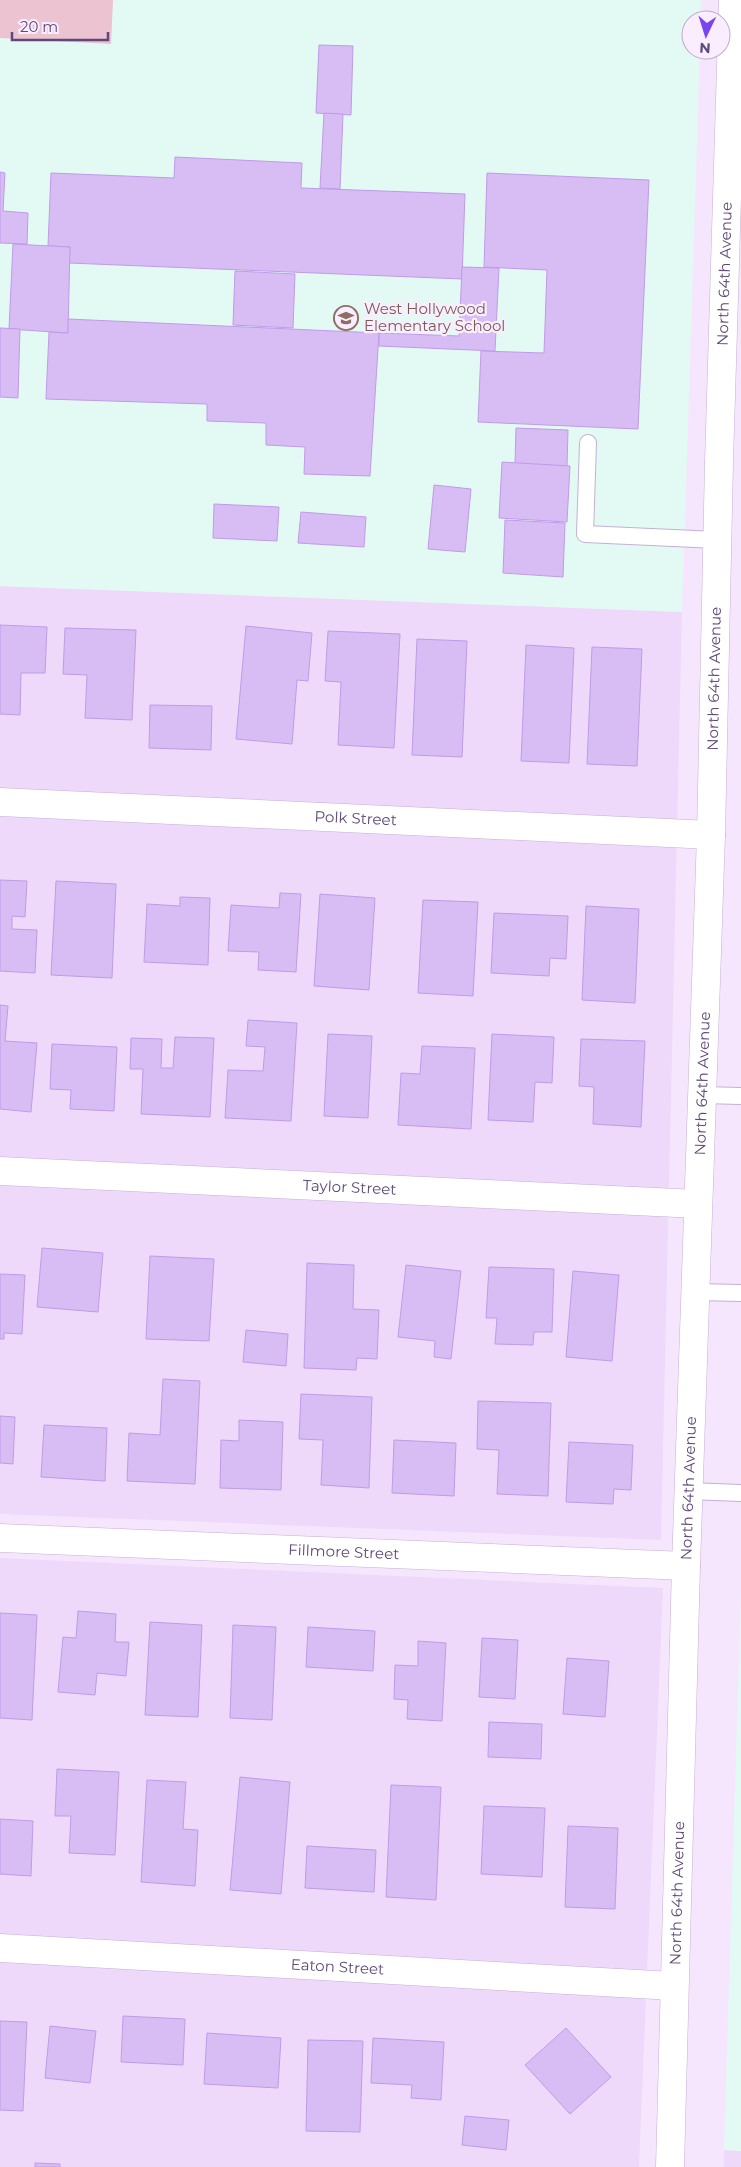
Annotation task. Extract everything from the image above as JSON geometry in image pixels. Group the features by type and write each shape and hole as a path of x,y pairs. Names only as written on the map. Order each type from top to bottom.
{"street":[{"name":"North 64th Avenue","path":"670,2167 673,1986 688,1491 711,835 732,0"},
{"name":"Polk Street","path":"0,802 711,835"},
{"name":"Taylor Street","path":"0,1171 698,1204"},
{"name":"Fillmore Street","path":"0,1538 686,1566"},
{"name":"Eaton Street","path":"0,1948 673,1986"}],"lane":[{"path":"588,443 585,534 717,540"},
{"path":"702,1095 741,1096"},
{"path":"695,1292 741,1293"},
{"path":"688,1491 741,1493"}],"shaded area":[{"name":"West Hollywood Elementary School","path":"0,0 701,0 701,10 681,10 681,60 700,60 682,612 0,586"},
{"path":"0,0 113,0 111,44 0,38"},
{"path":"0,586 682,612 661,1540 0,1514"},
{"path":"0,1558 663,1588 639,2167 0,2167"},
{"path":"741,1589 741,2151 724,2150"},
{"path":"724,2150 741,2151 741,2167 724,2167"}],"building":[{"path":"319,45 353,46 351,115 316,113"},
{"path":"324,113 343,114 340,189 320,188"},
{"path":"175,157 302,163 301,188 465,194 462,279 69,263 70,247 48,246 51,173 174,178"},
{"path":"0,172 5,173 3,211 28,213 27,244 0,243"},
{"path":"487,173 649,180 638,429 478,422 481,351 544,353 547,270 484,267"},
{"path":"13,244 70,247 68,333 9,329"},
{"path":"462,267 499,268 495,351 379,346 379,333 459,336"},
{"path":"235,271 295,274 293,328 233,325"},
{"path":"68,319 379,333 370,476 304,474 305,447 266,445 266,423 207,421 207,404 46,399 49,332 68,333"},
{"path":"0,328 20,329 18,398 0,397"},
{"path":"516,428 568,430 567,466 515,464"},
{"path":"502,462 570,466 567,522 499,518"},
{"path":"434,485 471,489 465,552 428,549"},
{"path":"214,504 279,507 277,541 213,538"},
{"path":"301,512 366,517 364,547 298,543"},
{"path":"505,520 565,523 563,577 503,573"},
{"path":"0,625 47,627 45,673 21,673 20,715 0,714"},
{"path":"246,626 312,633 308,681 297,680 292,744 236,739"},
{"path":"65,628 136,630 132,720 85,718 87,675 63,674"},
{"path":"328,631 400,634 394,748 338,745 341,682 325,681"},
{"path":"417,639 467,641 462,757 412,755"},
{"path":"526,645 574,648 569,763 521,761"},
{"path":"592,647 642,649 637,766 587,764"},
{"path":"150,705 212,706 211,750 149,748"},
{"path":"0,880 27,881 25,917 12,916 12,929 37,930 35,973 0,971"},
{"path":"56,881 116,884 112,978 51,975"},
{"path":"280,893 301,894 296,972 258,970 259,952 228,951 231,905 279,908"},
{"path":"320,894 375,898 369,990 314,986"},
{"path":"180,897 210,898 208,965 144,962 147,904 180,906"},
{"path":"423,900 478,902 473,996 418,993"},
{"path":"586,906 639,909 635,1003 582,1000"},
{"path":"494,913 568,916 566,959 550,958 549,976 491,973"},
{"path":"0,1005 8,1006 5,1041 37,1043 31,1112 0,1109"},
{"path":"248,1020 297,1023 291,1121 225,1118 228,1070 263,1071 265,1047 246,1046"},
{"path":"328,1034 372,1036 368,1118 324,1116"},
{"path":"492,1034 554,1037 552,1083 535,1082 533,1122 488,1120"},
{"path":"175,1037 214,1038 210,1117 141,1114 143,1069 130,1069 131,1038 162,1039 161,1068 173,1068"},
{"path":"581,1039 645,1041 641,1127 593,1124 594,1087 579,1086"},
{"path":"52,1044 117,1047 114,1111 70,1109 71,1090 50,1089"},
{"path":"422,1046 475,1048 471,1129 398,1125 401,1073 420,1074"},
{"path":"42,1248 103,1253 98,1312 37,1307"},
{"path":"150,1256 214,1259 209,1341 146,1339"},
{"path":"307,1263 354,1265 353,1309 379,1310 377,1359 357,1358 356,1370 304,1368"},
{"path":"406,1265 461,1271 451,1359 434,1357 435,1341 398,1337"},
{"path":"489,1267 554,1269 552,1332 534,1332 533,1345 495,1344 497,1318 486,1318"},
{"path":"573,1271 619,1275 612,1361 566,1357"},
{"path":"0,1274 25,1275 22,1334 4,1333 4,1339 0,1339"},
{"path":"246,1330 288,1334 286,1366 243,1362"},
{"path":"163,1379 200,1381 195,1484 127,1481 129,1433 160,1435"},
{"path":"301,1394 372,1397 369,1488 321,1485 323,1440 299,1439"},
{"path":"478,1401 551,1403 548,1496 497,1494 499,1450 477,1449"},
{"path":"0,1416 15,1417 13,1464 0,1463"},
{"path":"239,1420 283,1422 281,1490 220,1488 221,1440 239,1441"},
{"path":"44,1425 107,1428 105,1481 41,1477"},
{"path":"394,1440 456,1443 454,1496 392,1493"},
{"path":"569,1442 633,1445 631,1490 614,1489 613,1504 566,1502"},
{"path":"78,1611 116,1614 115,1642 129,1642 126,1676 97,1673 95,1695 58,1692 63,1637 76,1638"},
{"path":"0,1613 37,1615 32,1720 0,1718"},
{"path":"150,1622 202,1625 198,1717 145,1715"},
{"path":"233,1625 276,1627 272,1720 230,1718"},
{"path":"308,1627 375,1631 373,1671 306,1667"},
{"path":"482,1638 518,1640 515,1699 479,1697"},
{"path":"418,1641 446,1643 442,1721 407,1719 408,1700 394,1699 395,1665 418,1666"},
{"path":"567,1658 609,1661 605,1717 563,1714"},
{"path":"489,1722 542,1724 541,1759 488,1757"},
{"path":"57,1769 119,1772 115,1855 69,1853 71,1816 55,1816"},
{"path":"240,1777 290,1782 281,1894 230,1890"},
{"path":"147,1780 186,1782 183,1829 198,1830 195,1886 141,1882"},
{"path":"391,1785 441,1787 436,1900 386,1897"},
{"path":"484,1806 545,1808 542,1877 481,1874"},
{"path":"0,1819 33,1821 31,1876 0,1874"},
{"path":"568,1826 618,1828 615,1909 565,1907"},
{"path":"307,1846 376,1850 374,1892 305,1888"},
{"path":"123,2016 185,2019 183,2065 121,2062"},
{"path":"0,2021 27,2022 23,2111 0,2110"},
{"path":"50,2026 96,2031 90,2083 45,2078"},
{"path":"566,2028 611,2077 570,2114 525,2065"},
{"path":"207,2033 281,2038 278,2088 204,2084"},
{"path":"373,2038 444,2042 441,2100 411,2098 412,2085 371,2083"},
{"path":"308,2040 363,2041 360,2132 306,2131"},
{"path":"465,2116 509,2120 506,2150 462,2145"},
{"path":"35,2163 60,2164 60,2167 35,2167"}],"place":[{"name":"West Hollywood Elementary School","path":"346,318"}]}
